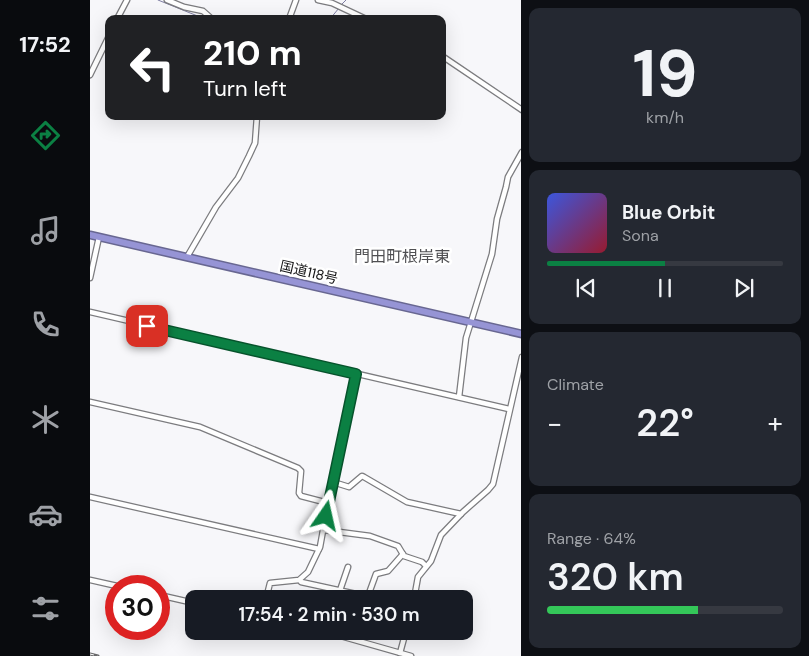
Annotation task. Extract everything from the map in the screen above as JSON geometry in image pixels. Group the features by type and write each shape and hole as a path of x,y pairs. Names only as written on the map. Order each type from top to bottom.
{"highway":[{"name":"国道118号","path":"90,235 521,334"}],"street":[{"path":"119,15 127,0"},
{"path":"167,0 184,7 203,11 208,15"},
{"path":"290,15 296,0"},
{"path":"318,0 333,2 358,15"},
{"path":"90,74 105,44"},
{"path":"446,59 521,109"},
{"path":"187,257 216,207 238,178 254,143 257,120"},
{"path":"458,397 466,338 492,254 496,219 508,177 521,154"},
{"path":"90,278 99,237"},
{"path":"90,312 509,409"},
{"path":"416,590 418,577 431,560 441,535 492,484 521,361"},
{"path":"300,580 308,572 319,550 356,374"},
{"path":"90,402 200,427 230,438 298,468 301,471 299,493 301,496 328,503"},
{"path":"333,482 349,487 362,476 407,502 461,514"},
{"path":"90,497 319,550"},
{"path":"324,530 370,536 398,546 408,558 422,562 426,566"},
{"path":"370,590 376,574 388,571 403,554"},
{"path":"268,590 270,583 300,580 301,582 340,590 348,567"},
{"path":"90,580 105,583"},
{"path":"170,598 185,601"},
{"path":"354,640 411,656"},
{"path":"400,653 404,640"}],"waterway":[{"path":"158,0 195,15"},
{"path":"341,5 346,0"},
{"path":"333,15 339,8"}],"railway":[{"path":"90,654 98,656"}],"district":[{"name":"門田町根岸東","path":"402,256"}],"route":[{"path":"147,326 356,374 326,516"}]}
